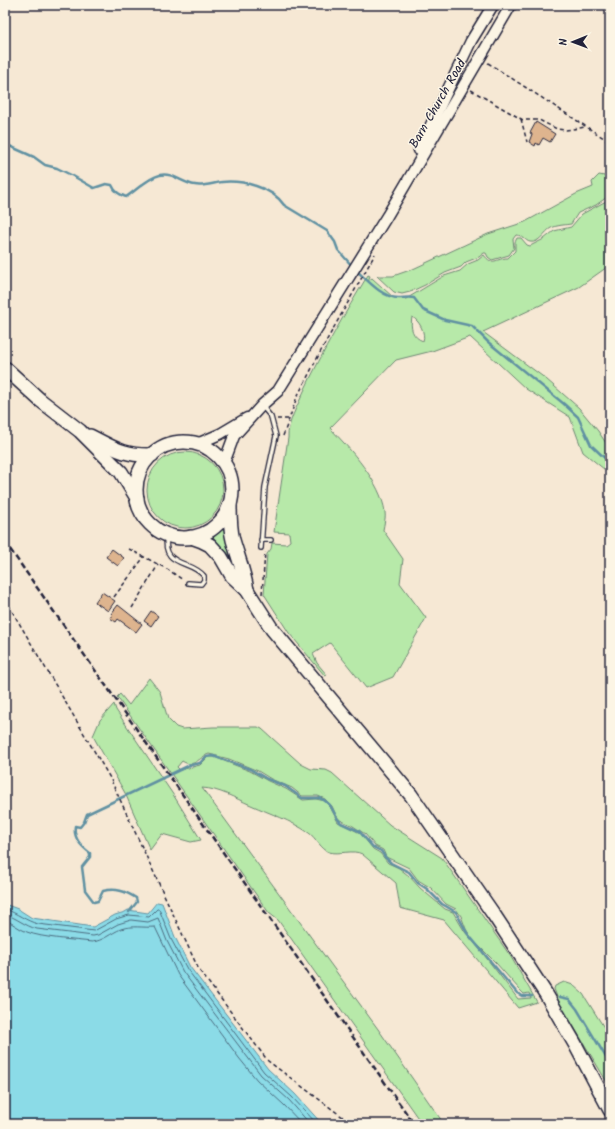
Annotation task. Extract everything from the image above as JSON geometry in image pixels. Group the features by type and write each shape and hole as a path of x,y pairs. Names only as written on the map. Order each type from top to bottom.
{"highway":[{"path":"5,368 40,400 80,431 121,472 137,498 141,510 147,520 156,529 175,537 191,537 202,534 212,529 221,521 230,505"},
{"path":"80,431 125,453 137,456 152,454"},
{"path":"137,498 137,484 140,471 152,454 158,450 172,444 184,442 197,444 215,453 224,463 232,486 230,505 231,527 233,540 244,573 247,590"},
{"path":"191,537 202,541 213,548 224,560 232,576 247,590 272,629 411,795 494,915 546,994 575,1044 610,1110"}],"street":[{"name":"Barn Church Road","path":"387,216 472,41 493,5"},
{"name":"Barn Church Road","path":"254,414 278,392 387,216 511,5"},
{"path":"197,444 220,434 254,414"},
{"path":"224,463 234,436 254,414"}],"lane":[{"path":"260,548 265,487 276,436 270,417 262,406"},
{"path":"167,534 167,550 173,558 182,564 201,572 204,576 204,580 201,584 188,583"},
{"path":"261,540 271,540"}],"path":[{"path":"479,58 610,142"},
{"path":"464,86 521,119 527,121 539,120 557,129 566,130 586,127"},
{"path":"521,119 527,142"},
{"path":"282,439 297,397 322,347 376,253"},
{"path":"275,419 288,419"},
{"path":"262,595 266,540"},
{"path":"129,549 188,583"},
{"path":"114,597 144,557"},
{"path":"132,608 158,565"},
{"path":"5,599 110,778 199,970 268,1061 352,1124"}],"green space":[{"path":"599,175 610,177 610,195 596,205 578,213 571,224 551,228 536,241 530,242 516,235 513,239 514,248 509,255 492,260 486,253 484,253 479,257 466,262 461,267 445,273 425,285 402,294 394,292 377,276 393,276 413,269 488,234 525,222 576,194 593,187 592,182"},
{"path":"610,199 610,265 579,287 483,332 546,379 579,408 598,431 610,449 610,474 583,452 570,417 526,389 470,337 432,351 396,360 330,428 364,467 378,489 385,512 383,530 403,559 400,583 426,618 393,677 366,688 330,643 313,654 317,663 327,675 325,676 289,633 264,594 267,554 271,549 272,543 286,544 290,541 289,533 274,532 289,426 304,391 334,332 368,275 370,276 368,281 372,278 394,298 406,299 444,276 460,271 468,264 478,260 484,255 490,261 508,258 515,251 515,242 517,238 521,238 527,245 530,246 544,239 554,231 571,227 582,214","holes":["412,317 423,331 423,341 414,335 411,325"]},
{"path":"185,452 199,455 212,463 220,476 223,490 220,504 212,517 199,525 185,528 171,525 158,517 150,504 147,490 150,476 158,463 171,455"},
{"path":"223,526 232,556 231,557 212,536"},
{"path":"149,678 160,692 168,719 176,727 182,729 258,727 301,764 311,769 326,770 332,773 390,825 442,858 511,957 537,1002 518,1008 444,920 400,908 396,883 362,854 354,852 333,853 326,851 314,837 295,824 227,794 202,788 378,1029 444,1124 422,1124 278,920 269,913 117,697 120,694 129,705","holes":["209,754 229,759 258,771 271,779 292,788 302,796 318,796 325,799 332,806 340,820 365,834 375,846 383,850 386,857 409,868 418,880 431,888 446,904 456,909 473,940 519,989 524,994 529,993 531,998 518,999 465,932 453,912 445,909 399,868 388,863 380,853 373,849 360,833 338,822 325,801 316,799 303,800 286,789 250,771 214,757 208,757 200,765 180,770 177,767 182,761 190,764"]},
{"path":"114,704 116,710 174,796 201,840 191,842 162,834 150,850 125,793 93,736 100,720"},
{"path":"564,982 573,985 583,994 610,1037 610,1087 559,1002 554,989 555,986"}],"water":[{"path":"157,902 162,903 175,937 190,967 268,1069 295,1094 322,1124 5,1124 5,903 32,918 93,927 128,910 148,913"}],"building":[{"path":"536,122 555,134 550,142 543,138 539,145 536,143 535,146 529,142 532,134 530,133"},
{"path":"112,549 124,558 118,566 106,557"},
{"path":"102,592 115,601 108,611 95,602"},
{"path":"118,605 142,624 136,632 118,619 116,622 110,618 112,615 111,614"},
{"path":"151,611 158,616 151,626 144,621"}],"waterway":[{"path":"5,144 34,157 45,165 57,168 94,188 106,184 112,185 114,189 126,197 142,184 164,174 173,176 190,184 205,185 222,182 238,182 256,186 272,194 284,205 327,231 335,242 338,250 353,267"},
{"path":"356,270 386,295 398,298 414,298 423,310 445,320 472,326 488,342 578,417 591,445 610,463"},
{"path":"129,912 137,902 136,898 120,891 108,890 103,891 98,901 94,902 85,890 82,867 90,857 90,853 76,838 75,826 80,827 87,814 190,765 200,763 206,757 213,756 250,769 267,779 285,786 302,798 319,798 324,800 330,805 341,823 359,831 373,847 381,851 391,863 409,872 418,883 427,889 442,904 456,912 467,933 517,993 522,996 532,996"},
{"path":"560,997 569,999 577,1009 610,1064"}],"railway":[{"path":"5,542 414,1124"}]}
